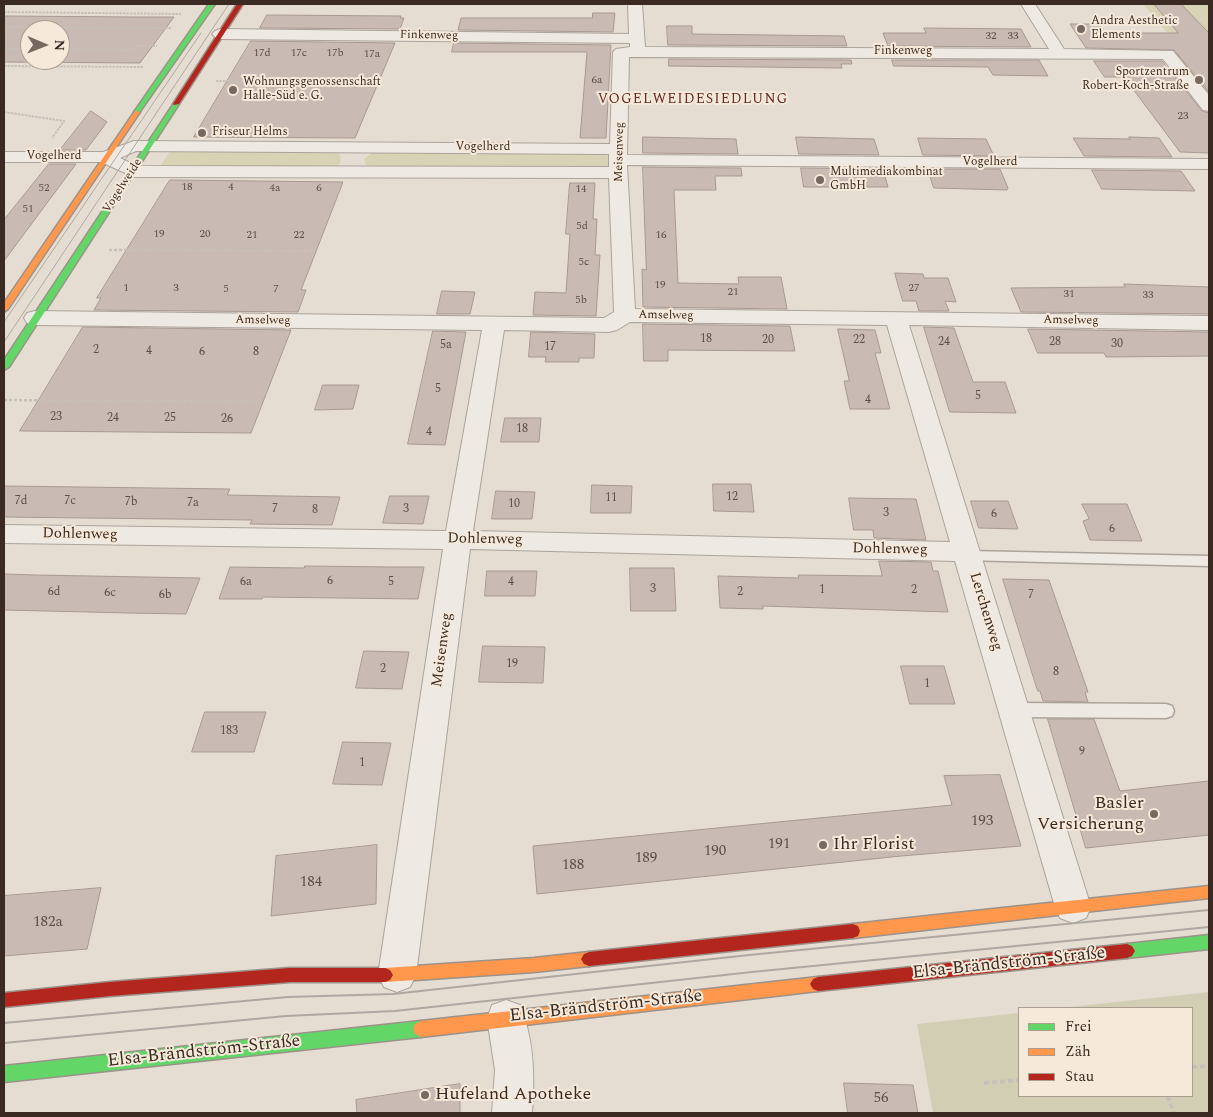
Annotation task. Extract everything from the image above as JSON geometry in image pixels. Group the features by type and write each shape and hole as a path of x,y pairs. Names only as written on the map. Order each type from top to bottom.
{"street":[{"path":"4,309 105,157 212,4"},
{"name":"Vogelweide","path":"4,367 134,171 240,4"},
{"path":"635,4 638,44"},
{"path":"1028,4 1059,53"},
{"name":"Finkenweg","path":"220,34 1167,54 1209,106"},
{"name":"Meisenweg","path":"625,316 619,161 621,52 638,44"},
{"name":"Vogelherd","path":"4,157 105,157 134,146 345,148 619,161 1209,164"},
{"path":"343,172 350,166 354,158 354,154 345,148"},
{"path":"105,157 134,171"},
{"name":"Vogelherd","path":"134,171 343,172 619,161"},
{"name":"Amselweg","path":"35,318 610,324 625,316 896,318 1209,324"},
{"name":"Lerchenweg","path":"896,318 1073,907"},
{"name":"Meisenweg","path":"397,975 458,540 494,324"},
{"name":"Dohlenweg","path":"4,534 458,540 968,554"},
{"path":"4,1000 119,988 290,975 397,975 534,965 1209,892"},
{"name":"Elsa-Brändström-Straße","path":"4,1074 1209,942"},
{"path":"506,1018 515,1070 512,1113"}],"lane":[{"path":"968,554 1209,561"},
{"path":"1014,710 1166,711"}],"path":[{"path":"4,12 184,14"},
{"path":"4,28 173,28"},
{"path":"70,49 134,50 137,46 162,46"},
{"path":"4,49 20,49"},
{"path":"4,66 146,67"},
{"path":"208,81 378,82"},
{"path":"4,112 64,122 38,157"},
{"path":"104,250 314,251"},
{"path":"4,400 255,402"},
{"path":"1193,1068 1209,1066"},
{"path":"984,1083 1018,1080"},
{"path":"1168,1097 1174,1113"}],"shaded area":[{"name":"Sportzentrum Robert-Koch-Straße","path":"1143,4 1209,4 1209,106 1167,54 1185,54"},
{"path":"171,150 336,151 340,155 341,162 335,168 159,168"},
{"path":"373,152 605,153 610,163 602,171 371,169 366,165 364,159"},
{"path":"1209,992 1209,1113 933,1113 917,1024 1018,1013 1018,1097 1193,1097 1193,1007 1069,1007"}],"building":[{"path":"1154,4 1181,4 1209,33 1209,92 1174,50 1086,48 1070,24 1099,24 1104,33 1178,33"},
{"path":"593,13 615,13 613,32 458,30 461,18 592,18"},
{"path":"267,15 401,16 400,18 404,18 400,29 260,28"},
{"path":"4,16 174,17 140,63 70,62 70,20 20,20 20,62 4,62"},
{"path":"667,26 692,26 692,34 844,36 847,46 668,45"},
{"path":"924,28 1021,29 1031,47 888,46 883,33 926,33"},
{"path":"251,41 395,43 355,138 194,137"},
{"path":"454,43 611,45 606,138 580,138 587,52 452,52"},
{"path":"669,59 851,60 852,64 841,64 842,68 669,66"},
{"path":"892,60 1039,60 1048,76 993,75 988,67 894,66"},
{"path":"1094,61 1162,61 1202,111 1209,113 1209,153 1180,152 1124,77 1105,77"},
{"path":"91,111 107,122 86,150 60,150"},
{"path":"643,137 736,139 738,154 643,153"},
{"path":"796,137 874,139 879,155 799,154"},
{"path":"1129,137 1159,138 1172,157 1084,156 1073,138 1130,139"},
{"path":"918,138 986,139 994,156 923,155"},
{"path":"49,164 76,164 4,261 4,220"},
{"path":"643,167 741,168 742,176 715,176 716,190 674,190 678,283 739,284 738,277 781,277 787,309 643,307 642,269 646,270"},
{"path":"801,168 883,169 888,187 804,187"},
{"path":"928,169 1000,169 1008,188 1007,190 934,188"},
{"path":"1092,170 1181,171 1195,191 1102,189"},
{"path":"170,180 343,182 301,290 306,290 298,312 94,310 101,298 97,298"},
{"path":"570,183 595,183 593,219 597,219 595,255 600,255 596,316 533,315 535,292 566,293 570,234 566,234"},
{"path":"895,273 923,274 924,278 948,278 956,302 945,301 949,311 919,311 916,301 903,301"},
{"path":"1124,284 1209,287 1209,314 1021,312 1011,288 1125,287"},
{"path":"442,291 475,292 470,314 437,314"},
{"path":"643,324 790,326 795,351 668,350 668,361 644,361"},
{"path":"83,327 291,330 251,433 20,431"},
{"path":"924,327 954,328 973,382 1005,382 1016,413 950,412"},
{"path":"838,329 875,330 881,353 875,353 890,409 850,409 844,381 849,381"},
{"path":"1028,329 1209,332 1209,356 1106,357 1104,353 1038,353"},
{"path":"433,331 466,332 445,445 408,444"},
{"path":"531,332 595,334 594,358 579,358 579,362 545,362 546,357 529,357"},
{"path":"323,385 359,385 353,409 315,410"},
{"path":"505,418 541,418 539,442 501,442"},
{"path":"713,484 751,484 754,512 714,511"},
{"path":"592,485 632,486 631,513 591,513"},
{"path":"4,486 230,489 227,495 340,497 332,525 250,524 252,520 4,517"},
{"path":"496,491 535,492 532,519 492,519"},
{"path":"390,496 429,496 423,524 383,523"},
{"path":"849,498 916,499 926,540 874,538 873,530 854,530"},
{"path":"971,501 1008,501 1018,529 979,528"},
{"path":"1082,504 1127,504 1142,541 1090,540 1083,521 1089,519"},
{"path":"879,561 931,562 933,571 938,571 948,612 763,606 763,609 720,608 718,576 799,578 798,575 882,576"},
{"path":"305,566 424,567 418,599 263,597 262,599 219,599 230,567 304,568"},
{"path":"630,568 674,568 676,611 631,611"},
{"path":"487,571 537,571 535,596 485,596"},
{"path":"4,574 200,578 186,614 129,613 4,610"},
{"path":"1003,579 1049,580 1088,692 1085,692 1088,702 1043,701 1040,691 1038,691"},
{"path":"483,646 545,647 543,683 479,682"},
{"path":"364,651 409,652 402,689 356,688"},
{"path":"901,666 944,666 955,704 910,704"},
{"path":"205,712 266,712 254,752 192,752"},
{"path":"1048,719 1094,719 1120,791 1209,781 1209,835 1086,848"},
{"path":"343,742 391,743 382,785 333,784"},
{"path":"1000,775 1021,846 901,856 537,894 533,846 952,805 944,776"},
{"path":"377,845 376,904 271,916 276,856"},
{"path":"101,888 87,949 4,956 4,896"},
{"path":"844,1083 913,1085 918,1113 848,1113"},
{"name":"Hufeland Apotheke","path":"460,1084 460,1113 357,1113 356,1100"}],"tram line":[{"path":"4,342 229,4"},
{"path":"4,322 201,33"},
{"path":"4,1023 288,997 393,994 749,955 1209,910"},
{"path":"4,1043 286,1016 395,1011 752,972 1209,927"}],"traffic: fast":[{"path":"137,112 212,4"},
{"path":"4,367 176,104"},
{"path":"1127,951 1209,942"},
{"path":"4,1074 421,1029"}],"traffic: slow":[{"path":"4,309 137,112"},
{"path":"853,931 1209,892"},
{"path":"385,975 534,965 589,959"},
{"path":"421,1029 818,984"}],"traffic: jam":[{"path":"176,104 240,4"},
{"path":"589,959 853,931"},
{"path":"818,984 1127,951"},
{"path":"4,1000 110,989 290,975 385,975"}],"place":[{"name":"Andra Aesthetic Elements","path":"1081,29"},
{"name":"Sportzentrum Robert-Koch-Straße","path":"1199,80"},
{"name":"Wohnungsgenossenschaft Halle-Süd e. G.","path":"233,90"},
{"name":"Friseur Helms","path":"202,133"},
{"name":"Multimediakombinat GmbH","path":"820,180"},
{"name":"Basler Versicherung","path":"1154,814"},
{"name":"Ihr Florist","path":"823,845"},
{"name":"Hufeland Apotheke","path":"425,1095"}],"district":[{"name":"VOGELWEIDESIEDLUNG","path":"693,100"}]}
